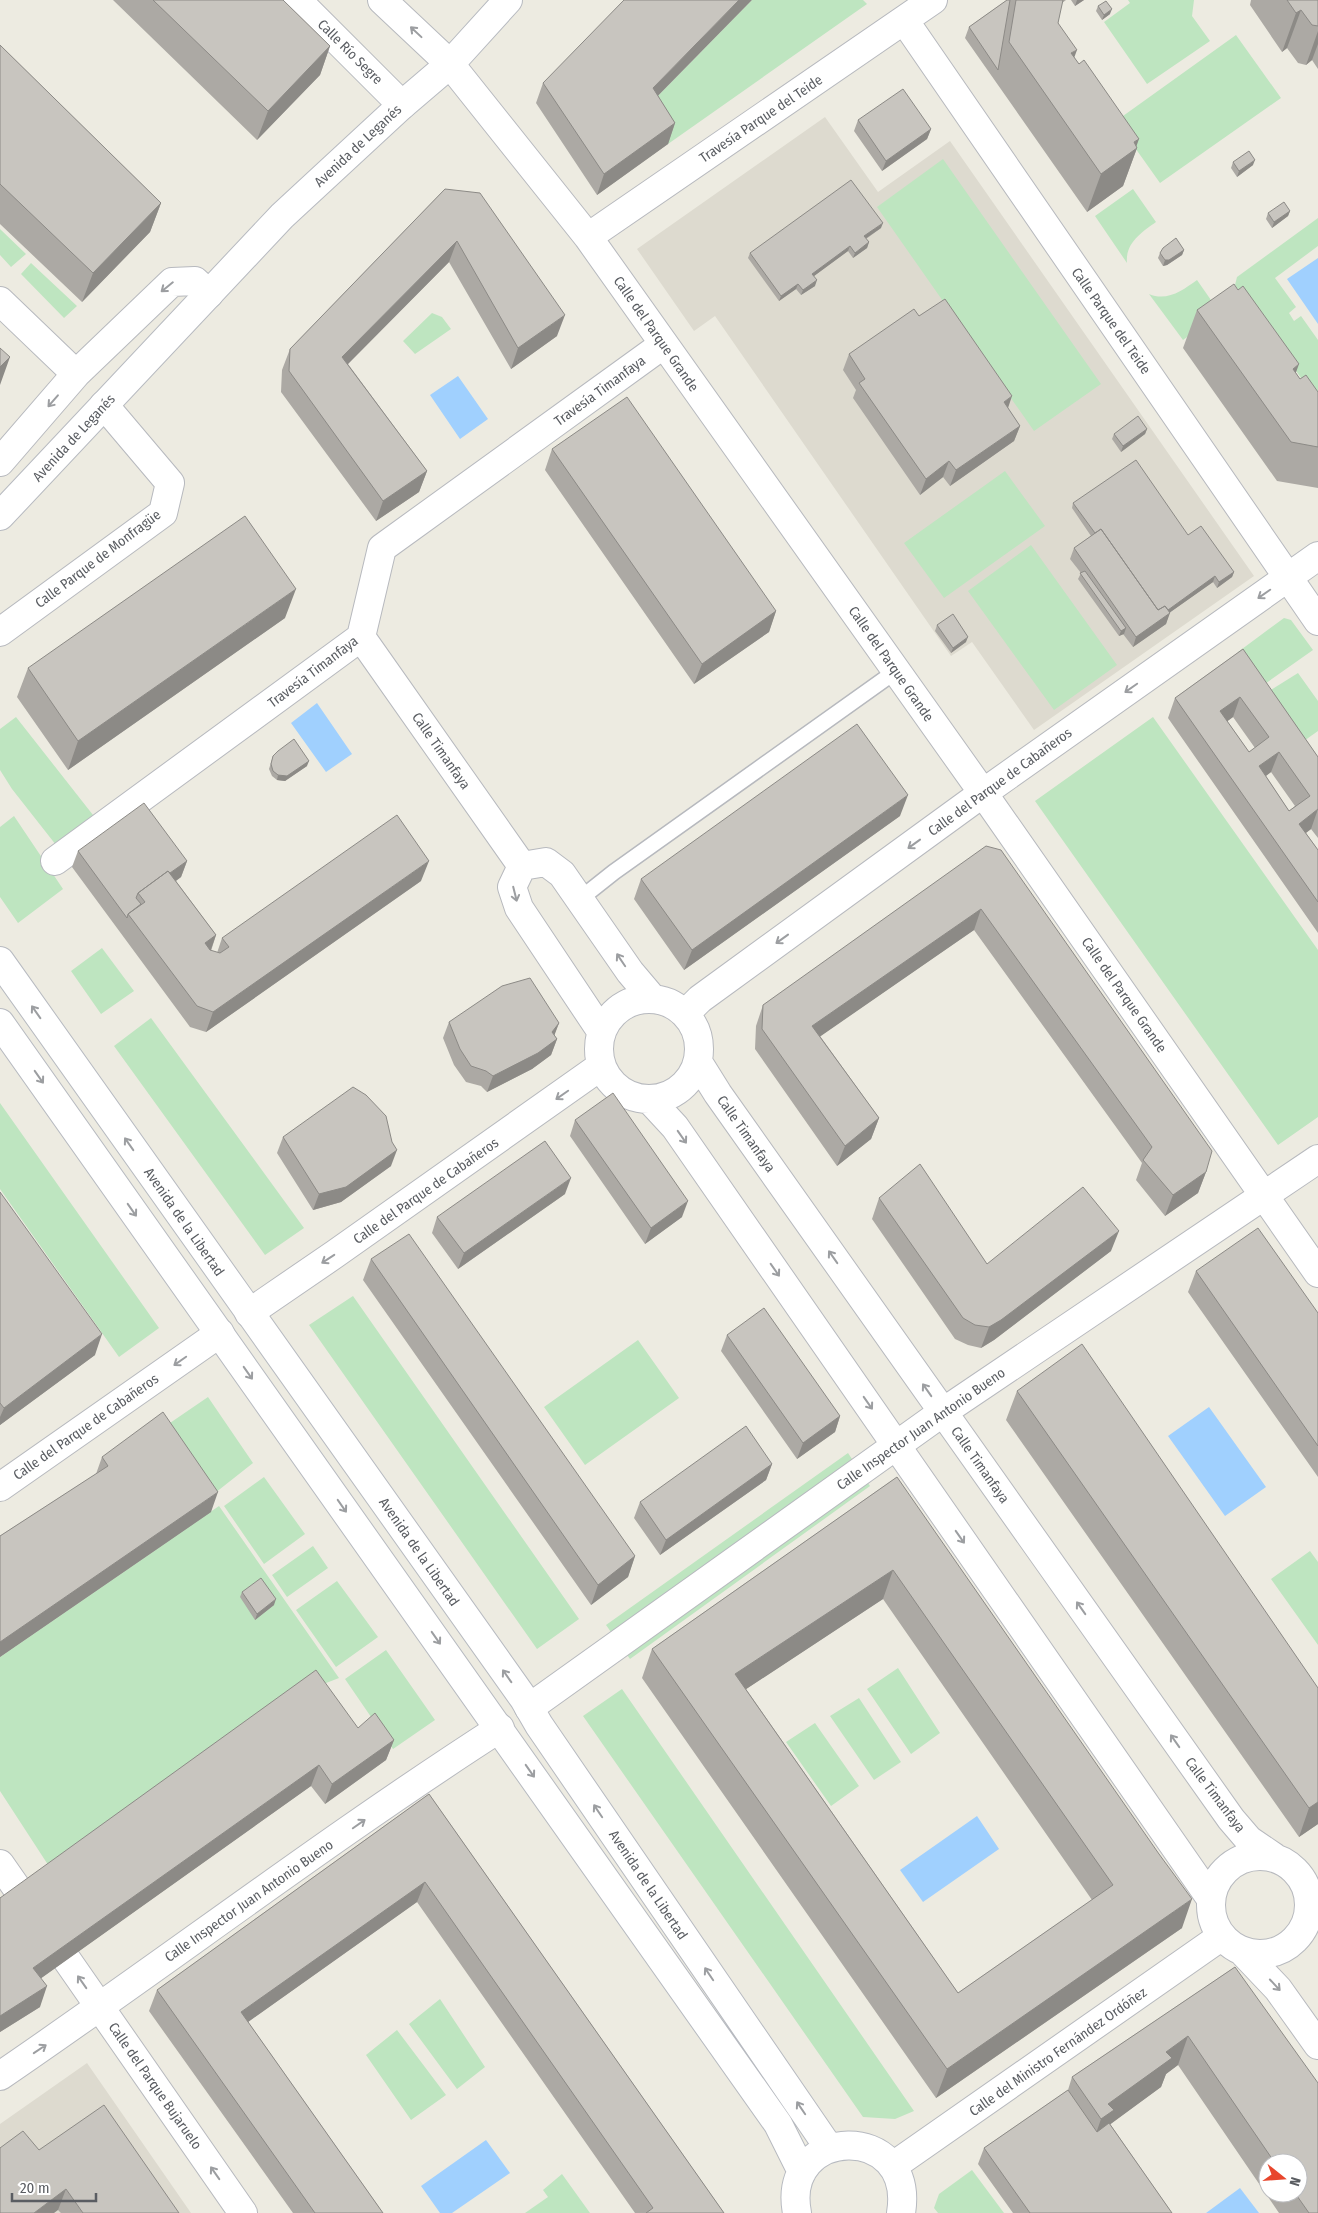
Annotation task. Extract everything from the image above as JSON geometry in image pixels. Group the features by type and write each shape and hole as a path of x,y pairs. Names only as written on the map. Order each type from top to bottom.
{"street":[{"name":"Calle Río Segre","path":"297,0 402,105"},
{"path":"382,0 450,64"},
{"name":"Avenida de Leganés","path":"0,516 289,210 402,105 450,64 508,0"},
{"name":"Travesía Parque del Teide","path":"588,237 933,0"},
{"name":"Calle Parque del Teide","path":"904,20 1318,621"},
{"name":"Calle del Parque Grande","path":"450,64 588,237 983,793 1318,1273"},
{"path":"0,462 76,374 172,282 195,281 209,294"},
{"path":"0,301 76,374"},
{"name":"Travesía Timanfaya","path":"55,861 361,637 382,548 664,344"},
{"name":"Calle Parque de Monfragüe","path":"0,632 163,513 170,483 104,405"},
{"name":"Calle del Parque de Cabañeros","path":"686,1013 700,999 983,793 1318,556"},
{"name":"Calle Timanfaya","path":"361,637 522,866"},
{"path":"601,1031 519,908 512,888 522,866 546,862 562,874 630,972 652,998"},
{"name":"Avenida de la Libertad","path":"0,961 529,1708 544,1733 829,2148"},
{"path":"652,998 671,1003 686,1013 696,1029 698,1062 688,1081 670,1096 650,1100 636,1098 612,1084 601,1066 598,1046 601,1031 610,1015 631,1001 652,998"},
{"path":"0,1023 778,2124 802,2172"},
{"name":"Calle Timanfaya","path":"698,1062 718,1094 1230,1819 1249,1840 1274,1857"},
{"name":"Calle del Parque de Cabañeros","path":"249,1313 343,1249 601,1066"},
{"path":"650,1100 675,1127 1212,1899"},
{"name":"Calle Inspector Juan Antonio Bueno","path":"529,1708 943,1412 1318,1159"},
{"name":"Calle del Parque de Cabañeros","path":"0,1487 220,1333"},
{"name":"Calle Inspector Juan Antonio Bueno","path":"0,2076 100,2008 415,1784 500,1728"},
{"path":"1318,1928 1309,1880 1290,1865 1274,1857 1256,1856 1240,1860 1226,1869 1216,1883 1212,1899 1213,1919 1231,1943 1278,1989 1318,2045"},
{"path":"0,1864 23,1897"},
{"path":"1231,1943 1262,1955 1282,1949 1299,1936 1308,1917 1309,1880"},
{"name":"Calle del Ministro Fernández Ordóñez","path":"893,2166 1231,1943"},
{"name":"Calle del Parque Bujaruelo","path":"67,1960 243,2213"},
{"path":"797,2213 795,2202 796,2186 802,2172 813,2158 829,2148 846,2144 864,2146 880,2154 893,2166 901,2181 903,2199 901,2213"}],"lane":[{"path":"580,899 614,872 896,671"}],"shaded area":[{"path":"825,117 878,192 950,141 1254,576 1034,730 972,642 951,656 715,316 694,331 637,249"},
{"path":"87,2063 191,2213 0,2213 0,2124"}],"green space":[{"path":"752,0 863,0 867,4 668,144 646,108"},
{"path":"1128,0 1194,0 1192,16 1210,41 1147,84 1104,22 1130,3"},
{"path":"1236,35 1281,98 1160,183 1116,121"},
{"path":"943,159 1101,384 1034,431 877,207"},
{"path":"1133,189 1156,222 1140,234 1132,244 1127,256 1127,263 1095,216"},
{"path":"1318,218 1318,246 1275,278 1296,307 1289,313 1294,321 1301,316 1318,340 1318,402 1235,285 1237,277"},
{"path":"0,229 26,254 11,267 0,255"},
{"path":"31,263 77,306 64,318 21,274"},
{"path":"1197,280 1220,313 1183,340 1149,294 1162,297 1168,296"},
{"path":"432,313 442,317 451,329 415,354 403,341"},
{"path":"1005,471 1045,526 944,598 904,543"},
{"path":"1031,545 1117,665 1054,710 968,591"},
{"path":"1284,618 1291,620 1313,650 1262,686 1238,652"},
{"path":"1298,673 1318,701 1318,731 1301,743 1266,693"},
{"path":"16,717 93,815 56,845 12,789 0,770 0,729"},
{"path":"1153,717 1318,950 1318,1117 1278,1145 1035,801"},
{"path":"14,816 63,889 18,923 0,897 0,827"},
{"path":"102,948 134,991 101,1014 71,971"},
{"path":"151,1018 304,1228 265,1255 114,1046"},
{"path":"0,1103 159,1328 119,1357 0,1189"},
{"path":"353,1296 579,1619 537,1649 309,1325"},
{"path":"638,1340 679,1398 585,1465 544,1407"},
{"path":"208,1397 253,1463 215,1493 167,1425"},
{"path":"848,1453 870,1486 630,1659 606,1625"},
{"path":"264,1477 305,1534 264,1564 224,1506"},
{"path":"219,1506 339,1678 308,1690 54,1874 0,1791 0,1657"},
{"path":"313,1546 328,1568 287,1597 272,1575"},
{"path":"1310,1551 1318,1562 1318,1645 1271,1579"},
{"path":"337,1581 378,1637 336,1667 296,1610"},
{"path":"386,1650 435,1720 393,1749 345,1679"},
{"path":"898,1668 940,1733 911,1754 867,1689"},
{"path":"622,1689 914,2111 895,2119 863,2117 583,1716"},
{"path":"859,1698 901,1762 874,1780 830,1716"},
{"path":"815,1723 859,1786 831,1806 786,1742"},
{"path":"440,1999 485,2067 457,2089 409,2024"},
{"path":"397,2030 446,2095 411,2120 366,2055"},
{"path":"972,2170 1004,2213 938,2213 934,2208 939,2194"},
{"path":"562,2174 590,2213 525,2213 548,2197 543,2190"}],"water":[{"path":"1318,258 1318,324 1287,279"},
{"path":"458,376 488,419 460,439 430,395"},
{"path":"317,703 352,754 326,772 291,723"},
{"path":"1209,1407 1266,1487 1225,1516 1168,1436"},
{"path":"977,1816 999,1849 923,1902 900,1870"},
{"path":"486,2140 510,2173 452,2213 440,2213 421,2186"},
{"path":"1240,2188 1259,2213 1206,2213"}],"building":[{"path":"153,0 283,0 330,46 268,111"},
{"path":"624,0 739,0 653,88 675,123 604,174 543,83"},
{"path":"1007,0 1010,0 998,70 969,27"},
{"path":"1016,0 1063,0 1058,23 1077,50 1071,53 1079,64 1084,60 1139,139 1134,142 1137,148 1101,174 1009,42"},
{"path":"1287,0 1318,0 1318,26 1312,25 1301,10 1296,13"},
{"path":"1106,1 1112,9 1104,15 1098,6"},
{"path":"0,45 161,203 93,273 0,184"},
{"path":"903,89 931,129 886,161 858,120"},
{"path":"1249,151 1255,160 1239,171 1233,162"},
{"path":"851,180 883,223 864,236 869,242 855,253 850,246 812,274 817,280 803,290 798,284 781,296 750,253"},
{"path":"445,189 480,193 565,315 518,348 457,241 342,357 427,471 383,501 289,371 290,349"},
{"path":"1284,202 1290,211 1274,222 1268,213"},
{"path":"1176,238 1184,250 1169,260 1165,260 1160,253 1163,248"},
{"path":"1234,284 1238,290 1243,286 1299,364 1293,369 1300,379 1306,375 1318,392 1318,447 1291,442 1197,310"},
{"path":"945,299 1012,396 1004,402 1020,426 956,470 949,461 926,479 859,383 865,379 849,354 914,309 919,316"},
{"path":"0,348 10,357 0,367"},
{"path":"627,397 776,611 702,664 552,449"},
{"path":"1138,416 1147,429 1123,446 1114,434"},
{"path":"1136,460 1188,535 1201,526 1234,572 1219,582 1215,576 1168,610 1165,606 1158,610 1101,529 1095,533 1073,503"},
{"path":"245,516 296,589 78,741 28,668"},
{"path":"1101,529 1158,610 1165,606 1170,613 1136,637 1074,548"},
{"path":"1085,571 1126,628 1121,631 1080,573"},
{"path":"953,614 968,637 953,648 937,625"},
{"path":"1243,649 1318,757 1318,809 1299,824 1318,850 1318,902 1175,698","holes":["1240,697 1269,737 1249,752 1220,711","1279,752 1310,796 1289,811 1259,766"]},
{"path":"857,724 908,795 692,950 641,879"},
{"path":"294,739 309,761 287,776 278,775 273,771 271,764 273,756"},
{"path":"144,803 187,861 170,873 168,871 138,893 136,898 141,904 128,914 127,918 78,851"},
{"path":"397,815 429,861 213,1012 197,1006 128,914 145,902 138,893 168,871 216,935 205,943 210,950 220,953 229,947 222,938"},
{"path":"986,846 1001,850 1212,1151 1206,1172 1173,1195 1143,1160 1152,1147 981,909 812,1026 879,1118 845,1146 762,1029 763,1005"},
{"path":"530,978 559,1023 552,1032 557,1039 538,1053 493,1076 486,1071 471,1066 460,1049 449,1022 502,986"},
{"path":"353,1087 366,1095 386,1116 392,1142 397,1150 346,1187 319,1194 283,1137"},
{"path":"613,1093 688,1201 651,1228 575,1120"},
{"path":"545,1141 571,1178 464,1253 437,1217"},
{"path":"920,1164 987,1264 1083,1187 1119,1231 1001,1320 989,1327 975,1325 963,1318 879,1198"},
{"path":"0,1192 102,1334 4,1408 0,1403"},
{"path":"1258,1228 1318,1313 1318,1446 1196,1271"},
{"path":"409,1234 635,1556 598,1585 371,1259"},
{"path":"764,1308 840,1416 803,1443 727,1335"},
{"path":"1082,1344 1318,1688 1318,1802 1309,1808 1017,1391"},
{"path":"163,1412 218,1492 0,1642 0,1536 108,1466 102,1457"},
{"path":"746,1426 772,1464 666,1540 640,1502"},
{"path":"897,1477 1192,1899 947,2069 652,1649","holes":["893,1570 1113,1885 958,1993 735,1674"]},
{"path":"261,1578 276,1599 257,1614 242,1592"},
{"path":"316,1670 358,1728 375,1713 394,1740 332,1784 319,1765 33,1968 47,1986 0,2016 0,1898"},
{"path":"429,1794 724,2213 646,2213 653,2208 425,1882 241,2012 383,2213 315,2213 157,1990"},
{"path":"1235,1967 1318,2083 1318,2213 1309,2213 1302,2203 1308,2203 1308,2153 1268,2153 1188,2036 1166,2052 1172,2058 1108,2104 1114,2110 1101,2119 1072,2077"},
{"path":"1068,2090 1097,2132 1109,2123 1172,2213 1030,2213 984,2148"},
{"path":"104,2105 179,2213 83,2213 66,2189 34,2213 0,2213 0,2148 23,2131 39,2150"}]}
